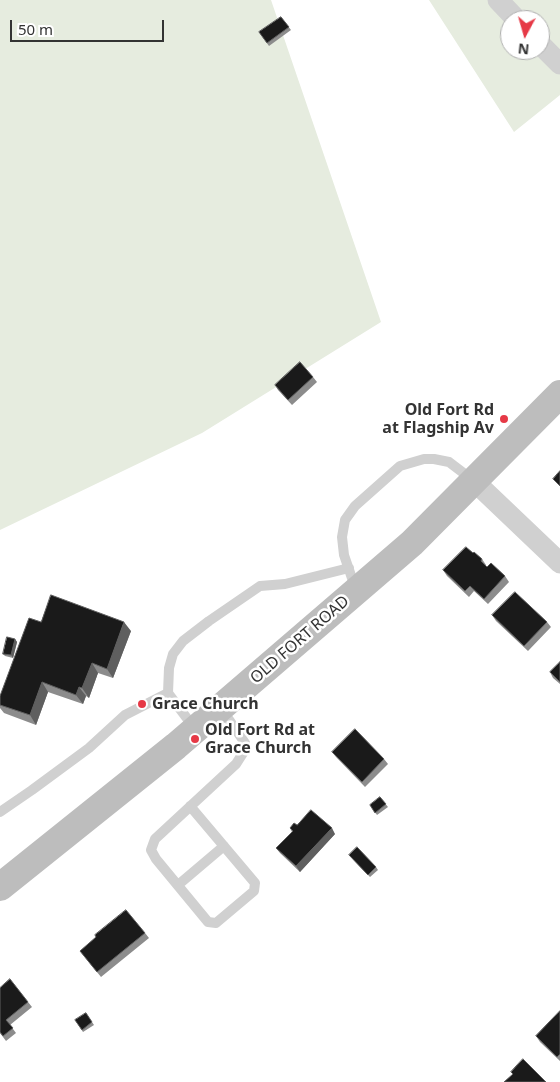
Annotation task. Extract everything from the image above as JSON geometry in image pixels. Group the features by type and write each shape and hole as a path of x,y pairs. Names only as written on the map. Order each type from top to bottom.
{"main road":[{"name":"OLD FORT ROAD","path":"0,887 222,708 353,579 412,543 560,394"}],"street":[{"path":"498,0 508,10"},
{"path":"550,54 560,64"},
{"path":"474,480 560,563"}],"lane":[{"path":"195,730 168,693 169,668 173,654 183,641 208,621 260,586 353,579 344,555 342,538 345,520 355,506 400,466 424,459 434,459 449,462 474,480"},
{"path":"0,812 89,748 126,715 168,693"},
{"path":"190,806 255,883 254,891 216,923 208,922 156,860 151,850 155,839 190,806 236,764 243,753 245,743 222,708"},
{"path":"178,886 224,846"}],"shaded area":[{"path":"0,0 271,0 381,322 202,433 0,530"},
{"path":"429,0 560,0 560,95 514,132"}],"building":[{"path":"281,17 289,27 267,43 259,32"},
{"path":"300,362 313,377 288,400 275,385"},
{"path":"560,471 560,486 553,479"},
{"path":"466,547 482,559 481,561 487,567 491,563 505,576 484,599 470,586 465,591 443,570"},
{"path":"515,592 547,622 524,646 492,615"},
{"path":"51,595 124,622 107,669 92,663 82,688 79,687 76,695 42,682 30,715 0,705 0,696 29,618 41,622"},
{"path":"7,637 15,639 11,655 3,654"},
{"path":"560,662 560,682 550,672"},
{"path":"355,729 384,759 362,782 332,752"},
{"path":"380,797 386,804 375,813 370,805"},
{"path":"311,810 332,828 296,866 276,848 293,831 290,828 294,823 297,825"},
{"path":"357,847 376,867 368,875 349,855"},
{"path":"126,910 145,933 97,972 80,951 96,937 95,935"},
{"path":"10,979 28,1002 6,1020 13,1028 3,1036 0,1032 0,988"},
{"path":"560,1011 560,1054 557,1057 536,1036"},
{"path":"86,1013 92,1022 82,1030 75,1020"},
{"path":"523,1059 546,1082 504,1082 513,1074 511,1072"}],"place":[{"name":"Old Fort Rd at Flagship Av","path":"504,419"},
{"name":"Grace Church","path":"142,704"},
{"name":"Old Fort Rd at Grace Church","path":"195,739"}]}
